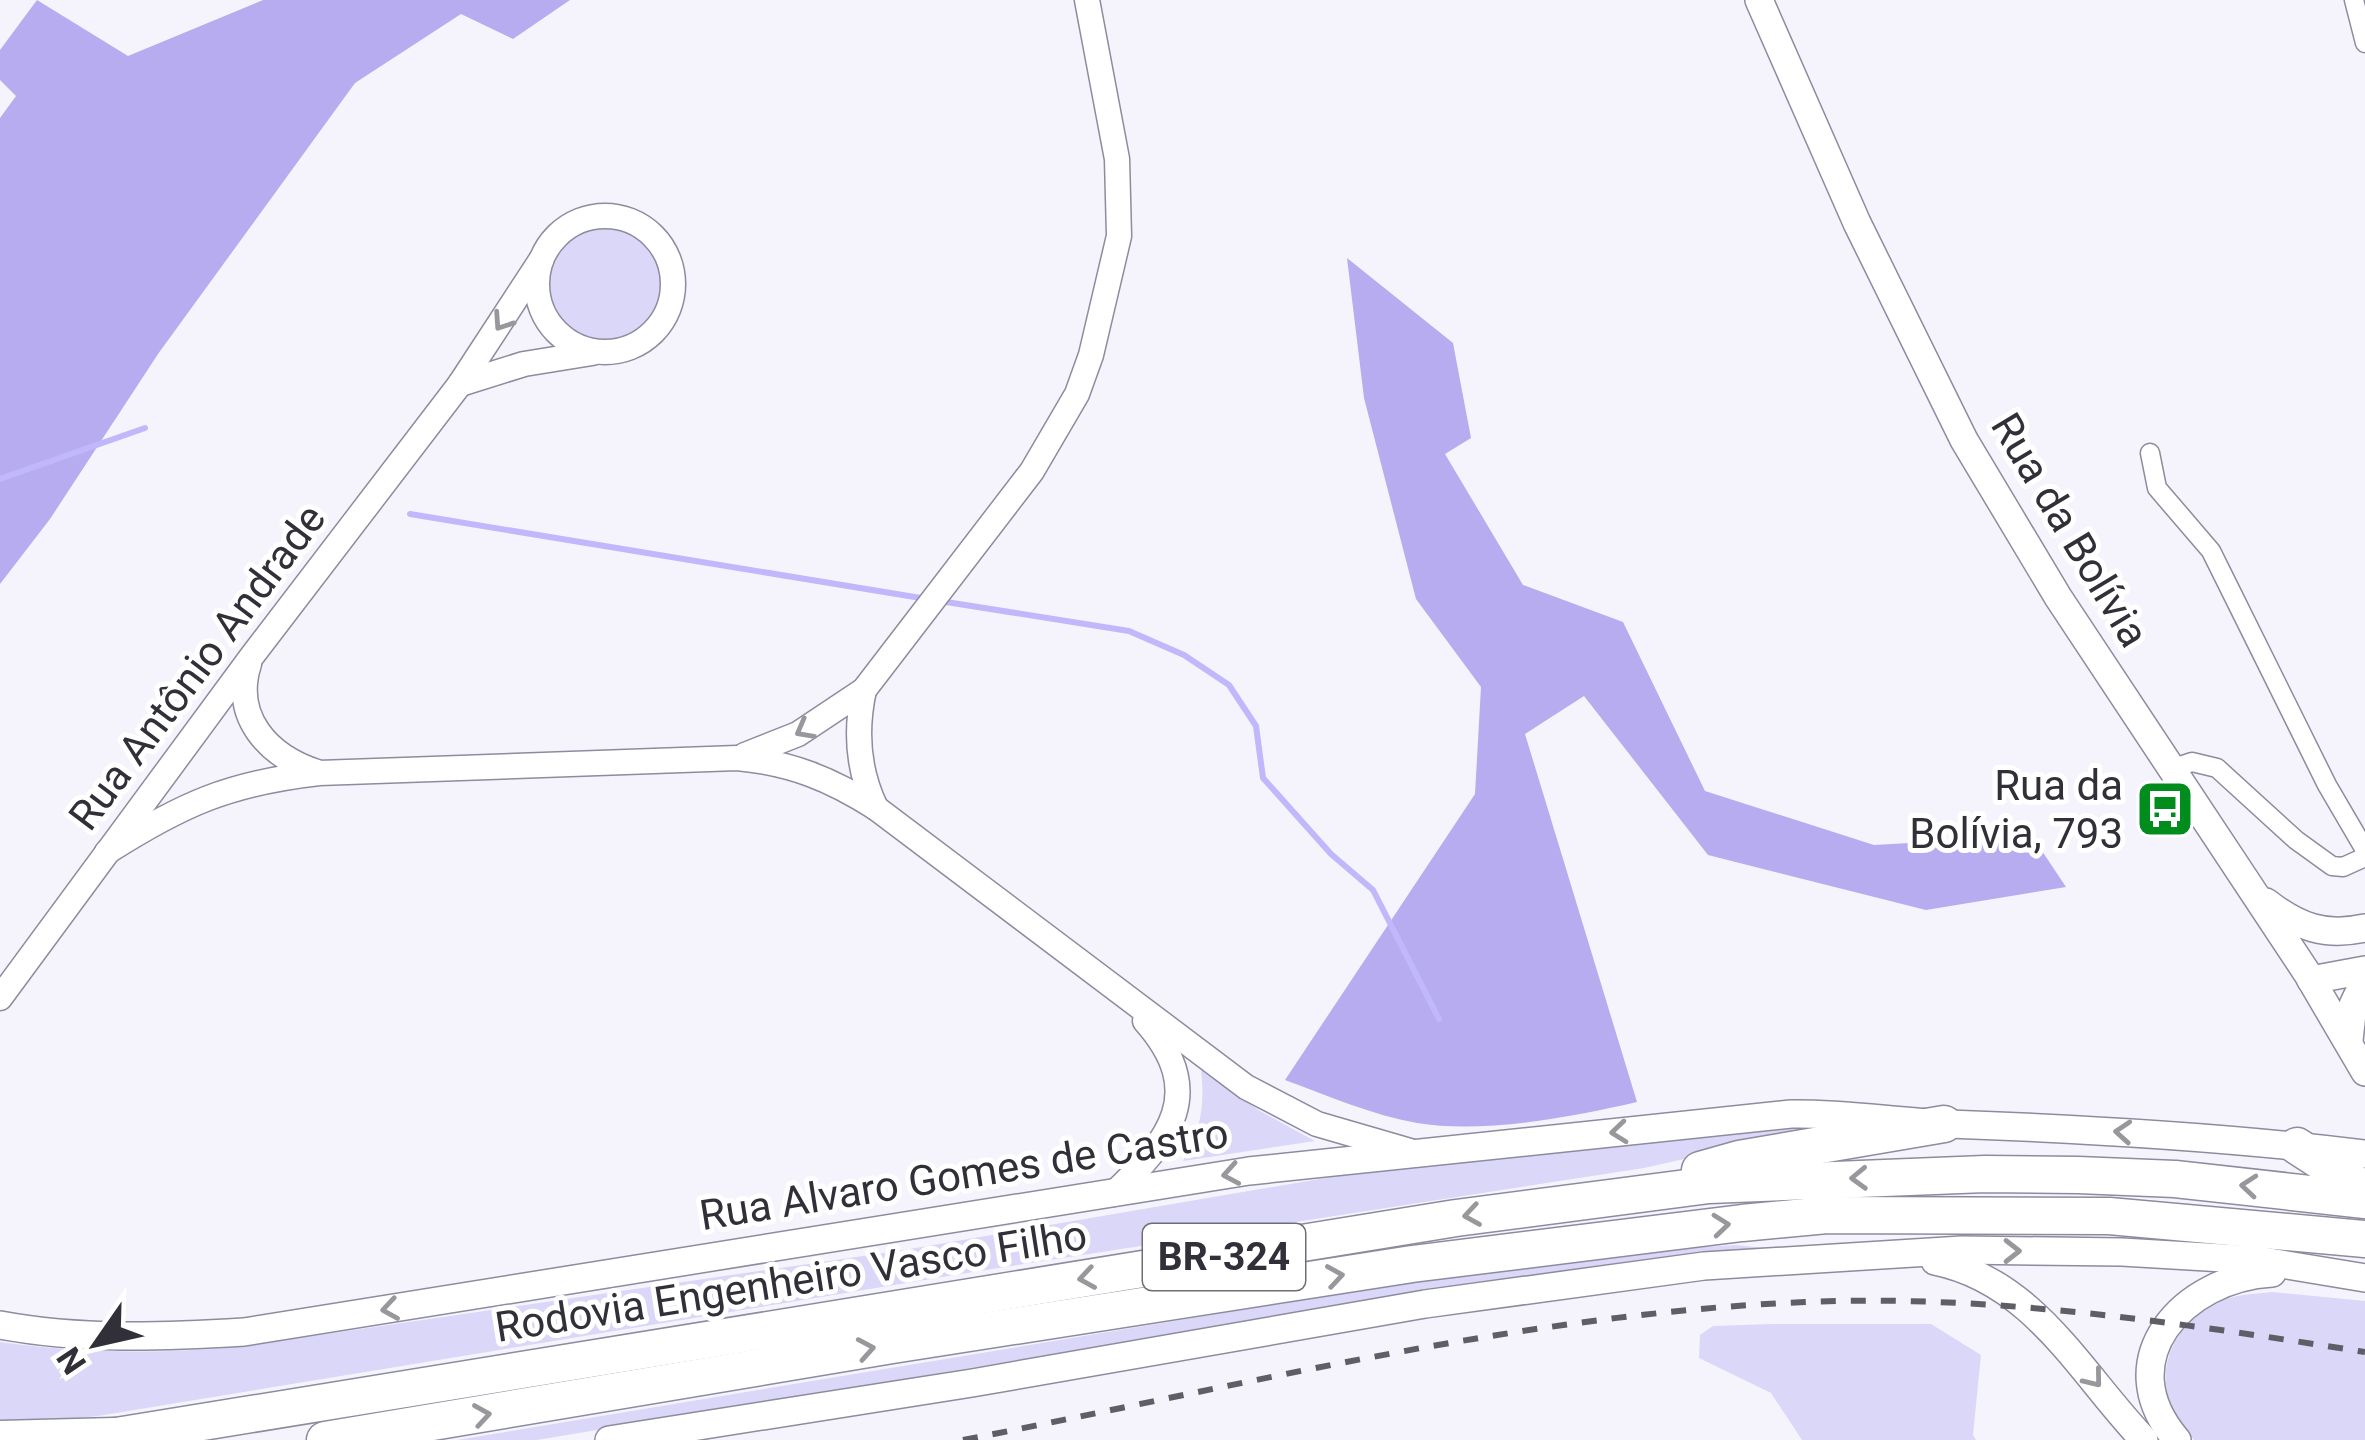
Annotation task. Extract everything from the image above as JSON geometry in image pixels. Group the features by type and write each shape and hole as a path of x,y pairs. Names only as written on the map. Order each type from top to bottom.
{"highway":[{"path":"1583,1198 1739,1159 1944,1124"},
{"path":"2297,1146 2365,1190"},
{"name":"Rodovia Engenheiro Vasco Filho","path":"0,1439 107,1438 1583,1198 1708,1185 1985,1174 2175,1180 2365,1200"},
{"name":"Rodovia Engenheiro Vasco Filho","path":"325,1440 1412,1264 1827,1215 2109,1216 2365,1239"}],"main road":[{"name":"Rua da Bolívia","path":"1759,0 1857,223 1964,440 2057,597 2309,976 2365,1072"},
{"path":"2246,882 2286,917 2320,932 2353,931"},
{"path":"2309,976 2353,931"},
{"path":"2309,976 2365,970"},
{"path":"2349,1040 2353,1005 2365,980"},
{"name":"Rua Alvaro Gomes de Castro","path":"0,1325 147,1338 244,1331 1249,1171 1791,1114 1839,1113 1944,1124"},
{"path":"1944,1124 2009,1125 2365,1154"},
{"path":"609,1440 1448,1300 1704,1266 1962,1250 2122,1252 2258,1260 2365,1278"},
{"path":"1853,1256 1937,1261 1967,1268 2000,1286 2049,1328 2144,1440"},
{"path":"2177,1440 2159,1417 2150,1389 2148,1365 2165,1328 2216,1285 2259,1274 2314,1271"}],"street":[{"path":"737,758 798,734 864,690 1032,471 1067,413 1091,356 1120,236 1118,159 1087,0"},
{"path":"2354,0 2365,43"},
{"path":"460,384 524,364 620,351 642,342 659,327 670,306 673,283 668,260 656,240 638,225 616,217 593,217 571,225 553,240 541,260 537,283 546,320 574,346 597,352"},
{"name":"Rua Antônio Andrade","path":"0,998 460,384 541,260"},
{"path":"2150,453 2158,488 2211,550 2365,854 2343,867 2332,866 2296,841 2217,768 2192,762 2171,769"},
{"path":"252,656 243,696 256,731 283,758 319,772"},
{"path":"864,690 857,725 859,746 868,793 876,808"},
{"path":"107,853 207,796 243,784 319,772 737,758 773,761 812,773 876,808 1246,1087 1285,1110 1352,1136 1413,1152"},
{"path":"1113,1194 1158,1150 1168,1135 1178,1099 1166,1049 1114,988"}],"shaded area":[{"path":"37,0 128,56 263,0 570,0 513,39 461,14 355,83 158,354 50,519 0,584 0,118 16,96 0,80 0,50"},
{"path":"605,227 627,231 645,244 658,262 662,284 658,306 645,324 627,337 605,341 583,337 565,324 552,306 548,284 552,262 565,244 583,231"},
{"path":"1347,258 1453,343 1471,438 1445,454 1523,585 1623,622 1705,791 1874,845 2032,836 2066,887 1926,910 1708,855 1584,696 1525,734 1637,1102 1527,1122 1443,1126 1383,1115 1285,1080 1475,794 1481,687 1416,599 1364,398"},
{"path":"1201,1070 1260,1111 1315,1141 1183,1161 1200,1117"},
{"path":"1835,1125 1644,1168 98,1416 0,1427 0,1342 118,1351 237,1347 904,1250 1366,1171"},
{"path":"1736,1245 1775,1249 1018,1360 537,1440 457,1440 1445,1276"},
{"path":"2272,1292 2365,1301 2365,1440 2194,1440 2179,1421 2170,1402 2167,1362 2186,1327 2224,1300"},
{"path":"1931,1324 1981,1355 1976,1440 1802,1440 1771,1393 1699,1358 1700,1335 1713,1326"}],"waterway":[{"path":"0,479 145,428"},
{"path":"410,514 927,599"},
{"path":"940,601 1129,631 1184,655 1229,685 1256,726 1263,778 1331,854 1373,890 1439,1019"}],"railway":[{"path":"963,1440 1487,1337 1698,1309 1805,1302 2016,1307 2156,1321 2365,1352"}],"place":[{"name":"Rua da Bolívia, 793","path":"2165,809"}]}
